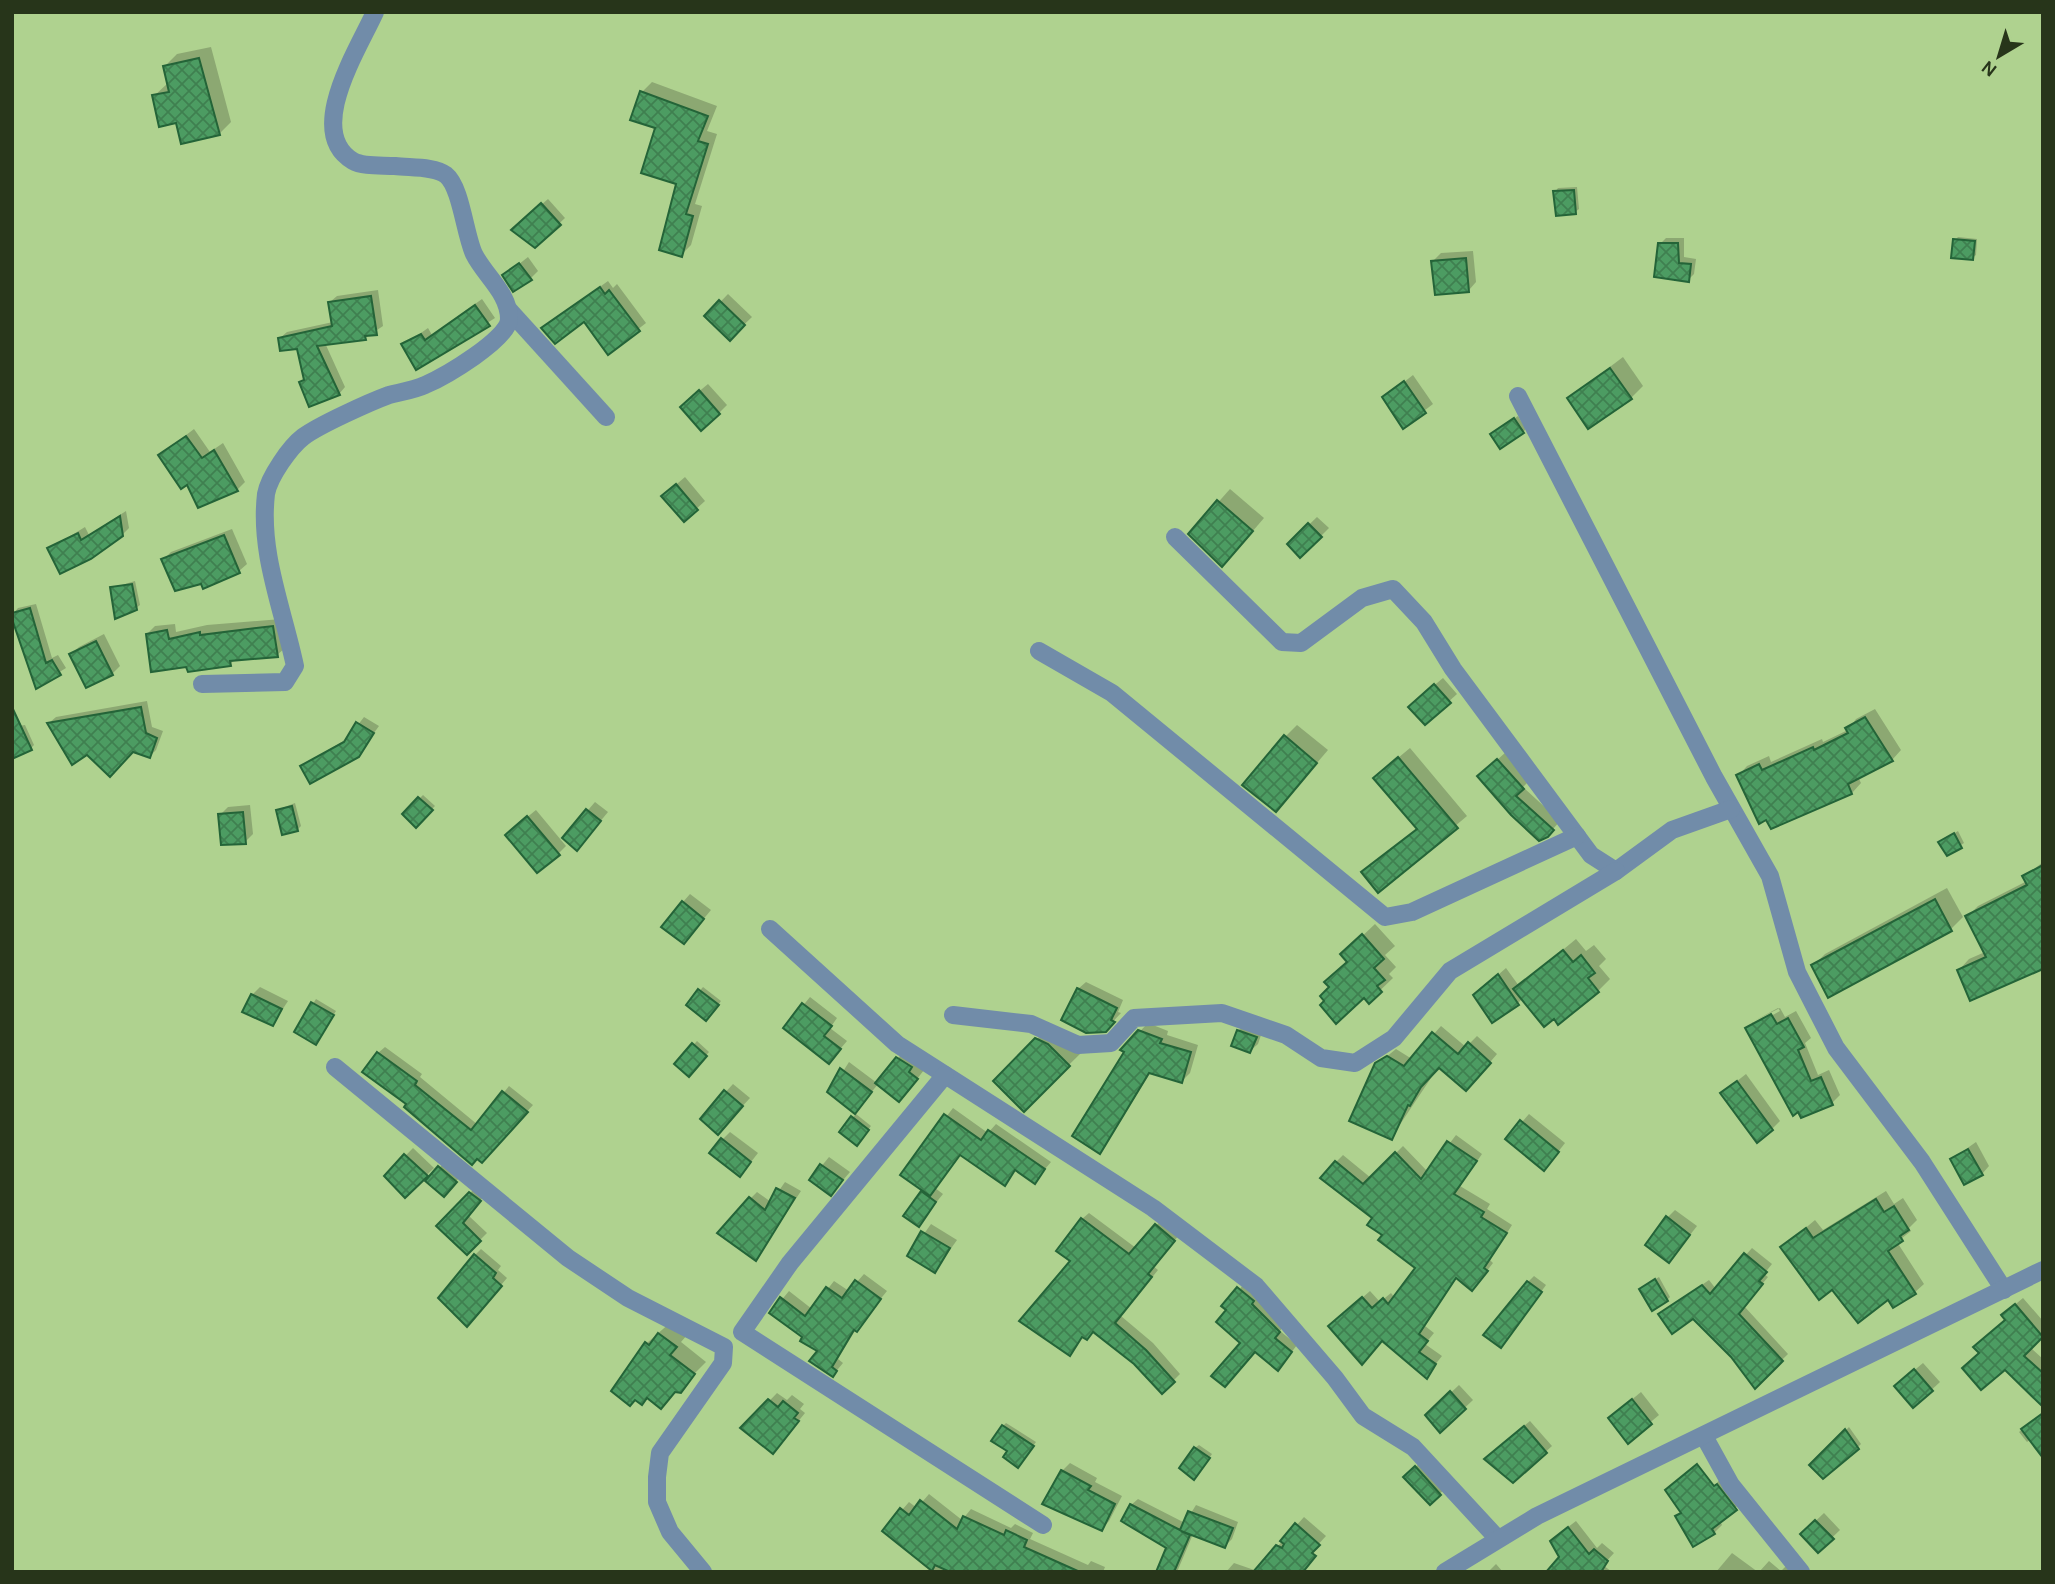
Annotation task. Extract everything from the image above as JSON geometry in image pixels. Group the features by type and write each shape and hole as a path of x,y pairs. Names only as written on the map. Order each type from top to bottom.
{"street":[{"path":"375,12 333,103 335,136 341,148 355,162 426,169 447,175 453,184 466,236 475,257 503,295 509,310 606,417"},
{"path":"202,684 285,682 295,666 265,547 267,491 281,465 303,437 387,396 425,386 497,341 507,330 509,310"},
{"path":"1518,396 1731,809 1770,876 1797,972 1836,1048 1922,1162 2004,1290"},
{"path":"1175,537 1282,642 1301,643 1362,598 1392,589 1424,622 1453,669 1591,855 1616,871"},
{"path":"1039,651 1112,693 1385,917 1412,912 1577,836"},
{"path":"953,1015 1031,1024 1078,1045 1111,1043 1134,1018 1222,1013 1286,1035 1321,1058 1355,1063 1394,1038 1450,971 1616,871 1672,830 1731,809"},
{"path":"770,929 897,1044 981,1095 1022,1125 1153,1208 1256,1286 1335,1378 1363,1416 1413,1447 1498,1539"},
{"path":"335,1067 568,1258 628,1298 724,1347 723,1363 660,1453 657,1477 657,1503 670,1532 703,1572"},
{"path":"945,1075 790,1263 742,1332 1043,1525"},
{"path":"1445,1572 1537,1516 2043,1270"},
{"path":"1704,1436 1731,1485 1801,1572"}],"building":[{"path":"199,58 220,135 181,144 176,123 159,127 152,95 169,92 163,66"},
{"path":"640,91 708,116 698,141 708,144 686,214 693,216 682,257 659,250 676,184 641,173 655,128 630,120"},
{"path":"1574,190 1576,214 1556,216 1553,191"},
{"path":"541,203 561,225 535,248 511,230"},
{"path":"1953,239 1975,241 1973,260 1951,258"},
{"path":"1658,243 1678,243 1679,263 1691,264 1689,282 1654,277"},
{"path":"1466,258 1469,292 1435,295 1431,261"},
{"path":"519,263 532,280 513,292 502,275"},
{"path":"600,287 605,294 609,290 640,331 608,355 584,322 555,344 541,328"},
{"path":"371,296 377,335 365,336 366,340 317,346 340,395 309,407 299,382 304,380 297,349 280,351 278,338 332,326 328,302"},
{"path":"719,300 745,325 730,341 704,316"},
{"path":"475,305 490,326 416,370 401,344 421,334 425,340"},
{"path":"1610,368 1632,399 1588,429 1567,398"},
{"path":"1404,381 1426,413 1403,429 1382,397"},
{"path":"699,390 720,414 701,431 680,407"},
{"path":"1514,418 1524,433 1500,449 1490,434"},
{"path":"186,436 202,458 214,450 238,491 198,508 187,485 181,489 158,455"},
{"path":"676,484 698,510 684,522 661,496"},
{"path":"1217,500 1253,531 1222,567 1188,534"},
{"path":"120,516 123,536 91,559 60,574 47,548 78,533 81,540"},
{"path":"1308,523 1322,537 1300,558 1287,544"},
{"path":"224,535 240,573 203,589 201,584 175,591 161,559"},
{"path":"132,584 137,610 115,619 110,587"},
{"path":"30,608 46,663 52,660 61,675 36,689 12,619 12,613"},
{"path":"273,626 278,657 230,661 231,666 188,672 186,667 151,672 146,634 167,630 169,639 200,632 200,635"},
{"path":"96,641 113,675 86,688 69,654"},
{"path":"1434,684 1451,703 1425,725 1408,707"},
{"path":"12,707 32,750 12,759"},
{"path":"141,707 146,733 157,738 150,758 133,752 110,777 87,755 72,765 47,723"},
{"path":"1865,717 1893,761 1848,784 1852,794 1771,829 1766,820 1759,824 1736,775 1759,764 1762,770 1813,747 1814,750 1848,733 1845,728"},
{"path":"356,722 374,733 359,757 310,784 300,766 344,742"},
{"path":"1284,735 1317,763 1276,812 1242,785"},
{"path":"1398,757 1458,828 1378,893 1361,872 1417,829 1373,778"},
{"path":"1497,759 1524,789 1516,796 1554,830 1548,837 1539,841 1511,815 1477,776"},
{"path":"418,797 433,810 416,828 402,814"},
{"path":"292,806 298,831 282,835 276,810"},
{"path":"586,809 601,821 577,851 562,838"},
{"path":"243,812 246,844 221,845 218,814"},
{"path":"527,816 560,855 537,873 505,835"},
{"path":"1954,833 1962,848 1947,856 1938,842"},
{"path":"2043,865 2043,969 1970,1001 1957,970 1986,957 1965,916 2027,885 2022,876"},
{"path":"1935,899 1952,931 1828,998 1811,965"},
{"path":"682,901 704,919 684,944 661,927"},
{"path":"1362,934 1384,959 1374,968 1385,980 1377,986 1382,992 1369,1004 1364,998 1336,1024 1320,1005 1324,1001 1320,996 1329,987 1324,982 1347,962 1340,954"},
{"path":"1563,950 1573,962 1581,955 1595,973 1588,978 1599,992 1558,1025 1554,1019 1544,1027 1513,989"},
{"path":"1498,974 1519,1005 1492,1023 1473,995"},
{"path":"1077,988 1117,1008 1111,1020 1115,1022 1106,1032 1086,1033 1061,1020"},
{"path":"698,989 719,1005 706,1021 686,1005"},
{"path":"251,994 282,1009 273,1026 242,1012"},
{"path":"311,1002 334,1015 316,1045 294,1032"},
{"path":"802,1003 832,1026 824,1036 841,1049 829,1064 783,1028"},
{"path":"1771,1014 1777,1024 1788,1018 1804,1047 1798,1050 1811,1081 1821,1077 1833,1105 1801,1118 1798,1112 1793,1116 1745,1028"},
{"path":"1138,1030 1162,1039 1160,1043 1191,1052 1182,1083 1149,1073 1100,1154 1072,1136 1124,1052 1120,1050"},
{"path":"1237,1030 1257,1037 1250,1053 1231,1046"},
{"path":"1432,1032 1458,1054 1468,1042 1491,1063 1466,1091 1439,1068 1421,1087 1410,1106 1408,1105 1392,1140 1349,1121 1375,1063 1387,1056 1404,1066"},
{"path":"1035,1038 1048,1044 1070,1066 1024,1112 993,1081"},
{"path":"692,1043 707,1056 689,1077 674,1064"},
{"path":"377,1052 417,1081 415,1085 471,1130 502,1091 528,1112 482,1163 477,1159 472,1165 404,1107 406,1104 362,1072"},
{"path":"896,1057 912,1067 909,1072 918,1079 899,1102 875,1083"},
{"path":"840,1068 872,1092 855,1114 827,1092"},
{"path":"1737,1081 1773,1130 1757,1143 1720,1093"},
{"path":"724,1090 743,1106 718,1135 700,1119"},
{"path":"944,1114 981,1140 988,1130 1045,1169 1035,1184 1015,1170 1005,1186 960,1155 930,1196 900,1175"},
{"path":"851,1116 869,1130 857,1146 839,1132"},
{"path":"1520,1120 1559,1152 1544,1171 1505,1139"},
{"path":"721,1138 751,1162 740,1177 709,1153"},
{"path":"1447,1141 1477,1161 1454,1194 1484,1212 1481,1217 1507,1233 1484,1268 1488,1271 1472,1291 1456,1278 1419,1334 1428,1341 1419,1352 1436,1364 1427,1379 1382,1341 1362,1365 1328,1326 1362,1297 1372,1308 1383,1298 1388,1304 1415,1268 1378,1240 1382,1235 1367,1225 1372,1218 1320,1178 1335,1161 1363,1184 1395,1152 1421,1179"},
{"path":"1968,1149 1983,1175 1964,1185 1950,1159"},
{"path":"404,1154 428,1176 405,1198 384,1176"},
{"path":"820,1164 843,1180 831,1196 809,1180"},
{"path":"438,1166 457,1182 444,1197 425,1181"},
{"path":"776,1188 795,1198 756,1261 717,1233 749,1197 765,1210"},
{"path":"921,1191 936,1202 919,1227 903,1216"},
{"path":"469,1192 481,1201 463,1223 481,1241 467,1255 436,1226"},
{"path":"1876,1199 1884,1212 1894,1206 1909,1230 1900,1236 1903,1241 1888,1251 1916,1294 1893,1308 1888,1300 1858,1323 1832,1290 1819,1300 1780,1247 1806,1228 1813,1238"},
{"path":"1666,1216 1690,1235 1669,1263 1645,1245"},
{"path":"1081,1218 1129,1254 1155,1224 1175,1241 1148,1274 1152,1277 1115,1323 1146,1350 1175,1382 1162,1394 1134,1364 1093,1332 1087,1340 1082,1337 1070,1356 1019,1321 1070,1261 1056,1251"},
{"path":"921,1231 950,1248 935,1273 907,1256"},
{"path":"1744,1253 1767,1272 1759,1281 1763,1284 1739,1314 1783,1361 1755,1389 1731,1357 1693,1319 1672,1334 1658,1314 1702,1285 1710,1294"},
{"path":"474,1254 496,1273 493,1278 502,1286 467,1327 438,1298"},
{"path":"1655,1279 1668,1301 1652,1311 1639,1289"},
{"path":"855,1280 881,1299 857,1332 854,1330 832,1367 837,1371 833,1377 809,1361 817,1351 800,1341 802,1337 769,1313 780,1297 805,1316 826,1287 842,1298"},
{"path":"1527,1281 1542,1292 1501,1348 1483,1335"},
{"path":"1237,1287 1254,1301 1252,1304 1280,1332 1275,1338 1292,1352 1278,1371 1255,1352 1225,1387 1211,1376 1240,1343 1216,1322 1226,1310 1221,1306"},
{"path":"2015,1304 2043,1337 2024,1356 2043,1373 2043,1407 2005,1370 1981,1390 1962,1368 1979,1353 1973,1347 2005,1320 2001,1315"},
{"path":"658,1333 677,1347 670,1355 695,1374 681,1393 675,1392 661,1409 647,1398 642,1405 635,1400 630,1406 611,1391 645,1342 649,1345"},
{"path":"1914,1369 1933,1391 1913,1408 1894,1386"},
{"path":"1450,1391 1466,1409 1440,1433 1425,1415"},
{"path":"768,1399 778,1407 783,1401 798,1413 794,1418 799,1421 773,1454 740,1428"},
{"path":"1632,1399 1652,1424 1628,1444 1608,1418"},
{"path":"2043,1413 2043,1458 2021,1429"},
{"path":"1002,1425 1034,1446 1018,1468 1003,1457 1007,1451 991,1441"},
{"path":"1524,1426 1547,1453 1513,1483 1484,1459"},
{"path":"1845,1429 1859,1449 1823,1479 1809,1465"},
{"path":"1194,1447 1210,1458 1194,1480 1179,1468"},
{"path":"1697,1464 1737,1510 1712,1529 1715,1534 1693,1547 1675,1516 1681,1513 1665,1490"},
{"path":"1415,1466 1441,1495 1430,1505 1403,1477"},
{"path":"1061,1470 1091,1486 1088,1490 1115,1504 1102,1531 1042,1504"},
{"path":"920,1500 957,1529 963,1516 1004,1535 1006,1530 1027,1540 1024,1547 1080,1572 950,1572 935,1565 932,1571 882,1531 900,1508 909,1515"},
{"path":"1130,1504 1180,1530 1188,1511 1233,1528 1225,1548 1181,1531 1190,1535 1174,1572 1156,1572 1166,1548 1121,1521"},
{"path":"1815,1520 1834,1539 1818,1553 1800,1534"},
{"path":"1295,1523 1320,1545 1312,1553 1316,1556 1303,1572 1253,1572 1276,1545 1282,1548 1284,1544 1280,1541"},
{"path":"1568,1527 1589,1554 1594,1549 1608,1561 1601,1572 1546,1572 1559,1557 1550,1541"}]}
